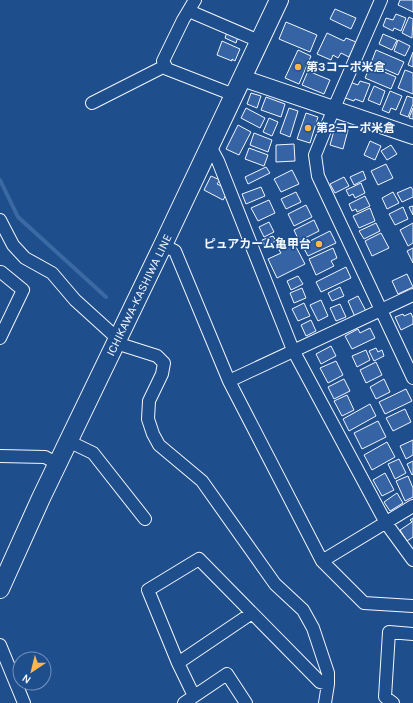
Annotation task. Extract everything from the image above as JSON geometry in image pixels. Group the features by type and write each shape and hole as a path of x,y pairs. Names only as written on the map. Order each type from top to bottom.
{"main road":[{"name":"ICHIKAWA-KASHIWA LINE","path":"0,589 23,536 164,245 279,0"}],"street":[{"path":"195,0 183,20 163,61 165,66 234,95"},
{"path":"381,0 315,155 318,176 413,378"},
{"path":"189,11 259,41"},
{"path":"92,103 165,66"},
{"path":"242,78 413,136"},
{"path":"210,146 218,161 293,350 386,524 413,560"},
{"path":"0,220 13,246 25,258 52,273 75,300 117,341 157,356 164,363 162,374 149,401 148,419 153,434 159,445 202,481 275,584 303,610 313,628 328,673 325,703"},
{"path":"164,245 175,251 229,381 322,561 364,603 413,606"},
{"path":"0,273 1,272 23,290 0,338"},
{"path":"229,381 413,295"},
{"path":"68,442 93,453 145,518"},
{"path":"0,456 45,458 58,464"},
{"path":"322,561 386,524 413,506"},
{"path":"194,696 178,663 148,590 198,559 320,682 328,684"},
{"path":"178,663 252,613"},
{"path":"393,703 385,697 389,632 413,634"},
{"path":"0,645 24,703"},
{"path":"184,703 228,674 246,703"}],"building":[{"path":"400,0 413,0 413,12 398,5"},
{"path":"335,9 356,18 351,29 330,19"},
{"path":"396,14 406,18 401,31 394,28 393,31 383,26 386,18 393,20"},
{"path":"409,17 413,19 412,38 402,33"},
{"path":"286,22 317,35 310,52 279,39"},
{"path":"227,32 238,37 236,43 225,38"},
{"path":"327,33 344,41 346,38 356,42 349,57 341,53 338,58 333,55 331,60 317,54"},
{"path":"383,34 397,40 392,50 379,44"},
{"path":"398,40 410,46 405,56 394,51"},
{"path":"222,41 240,49 235,61 217,55"},
{"name":"第3コーポ米倉","path":"298,50 311,56 299,84 285,78"},
{"path":"376,50 404,62 398,75 371,63"},
{"path":"413,52 413,67 408,65"},
{"path":"370,66 396,77 391,89 365,78"},
{"path":"405,70 413,73 413,94 398,88"},
{"path":"308,71 330,80 324,94 302,85"},
{"path":"360,81 370,84 363,102 345,98 350,82 358,85"},
{"path":"374,86 385,91 380,105 368,100"},
{"path":"390,91 402,96 396,110 391,108 389,113 382,110"},
{"path":"251,93 261,96 257,108 247,104"},
{"path":"407,96 413,98 413,104 408,117 400,114"},
{"path":"266,97 285,104 281,117 261,110"},
{"path":"246,108 265,118 260,128 241,118"},
{"path":"289,108 298,111 290,137 280,133"},
{"path":"413,108 413,119 409,118"},
{"name":"第2コーポ米倉","path":"306,113 318,117 310,143 297,139"},
{"path":"269,118 278,122 272,136 263,132"},
{"path":"238,125 251,132 239,155 226,149"},
{"path":"335,127 348,130 343,149 330,145"},
{"path":"254,133 272,140 268,152 250,145"},
{"path":"370,141 381,146 375,160 364,155"},
{"path":"294,144 295,161 276,162 276,145"},
{"path":"391,145 397,154 387,160 381,151"},
{"path":"249,148 268,155 264,166 245,159"},
{"path":"386,164 393,178 378,185 371,171"},
{"path":"266,167 270,173 248,184 245,177"},
{"path":"292,170 299,184 281,192 274,179"},
{"path":"363,171 366,179 354,185 350,177"},
{"path":"211,176 220,180 217,184 223,187 226,195 223,200 204,190"},
{"path":"344,177 349,186 335,193 330,184"},
{"path":"361,183 365,193 355,198 353,194 349,196 346,190"},
{"path":"261,187 265,196 246,204 242,194"},
{"path":"411,187 413,190 413,197 402,202 397,193"},
{"path":"296,192 301,202 286,209 281,199"},
{"path":"393,192 399,203 387,209 382,198"},
{"path":"365,196 370,206 357,212 356,209 352,211 349,204"},
{"path":"269,200 275,213 258,221 251,208"},
{"path":"306,205 312,217 294,226 288,214"},
{"path":"413,206 413,215 409,207"},
{"path":"403,207 408,219 395,225 389,214"},
{"path":"370,208 375,221 359,228 353,216"},
{"path":"314,220 319,231 299,241 294,230"},
{"path":"269,222 274,232 264,237 259,227"},
{"path":"376,223 380,231 364,239 359,231"},
{"path":"413,223 413,243 408,246 400,230"},
{"name":"ピュアカーム亀甲台","path":"330,231 336,243 308,256 302,245"},
{"path":"381,233 389,248 372,256 365,241"},
{"path":"273,236 276,241 265,246 262,240"},
{"path":"294,243 305,264 277,278 268,259 281,253 279,250"},
{"path":"333,248 337,258 331,261 334,266 316,275 309,259"},
{"path":"413,248 413,263 407,251"},
{"path":"346,267 351,278 321,292 316,282"},
{"path":"407,274 413,287 398,294 392,281"},
{"path":"298,276 303,284 291,290 287,281"},
{"path":"340,287 344,296 332,301 328,293"},
{"path":"302,288 306,298 294,303 290,293"},
{"path":"358,296 366,311 355,317 348,301"},
{"path":"321,300 328,316 318,321 310,305"},
{"path":"304,303 310,316 298,321 292,309"},
{"path":"340,304 346,317 336,321 330,308"},
{"path":"411,313 413,324 401,330 395,317 403,314 404,316"},
{"path":"311,320 316,331 306,336 301,325"},
{"path":"370,328 375,338 352,349 345,336 358,329 360,333"},
{"path":"331,346 336,356 321,364 316,354"},
{"path":"376,348 378,352 382,350 384,356 374,361 369,351"},
{"path":"366,350 370,360 357,367 352,356"},
{"path":"336,361 343,375 328,383 320,368"},
{"path":"376,362 382,375 366,383 360,370"},
{"path":"344,379 350,391 334,399 328,387"},
{"path":"384,379 390,392 376,399 370,387"},
{"path":"406,389 412,401 385,414 379,402"},
{"path":"347,395 354,410 342,416 334,401"},
{"path":"370,404 376,416 349,431 343,419"},
{"path":"405,409 411,422 393,431 386,418"},
{"path":"378,421 386,437 362,449 354,433"},
{"path":"413,440 413,455 406,459 400,446"},
{"path":"387,442 395,457 372,470 364,455"},
{"path":"399,459 406,473 395,479 388,464"},
{"path":"413,461 413,474 412,475 407,464"},
{"path":"385,473 394,490 382,496 373,480"},
{"path":"408,476 413,488 413,497 405,501 396,481"},
{"path":"397,493 403,503 390,511 384,502"},
{"path":"413,518 413,537 407,541 400,530 412,522 410,520"}],"waterway":[{"path":"0,180 18,217 106,297"}],"place":[{"name":"第3コーポ米倉","path":"298,67"},
{"name":"第2コーポ米倉","path":"308,128"},
{"name":"ピュアカーム亀甲台","path":"319,244"}]}
